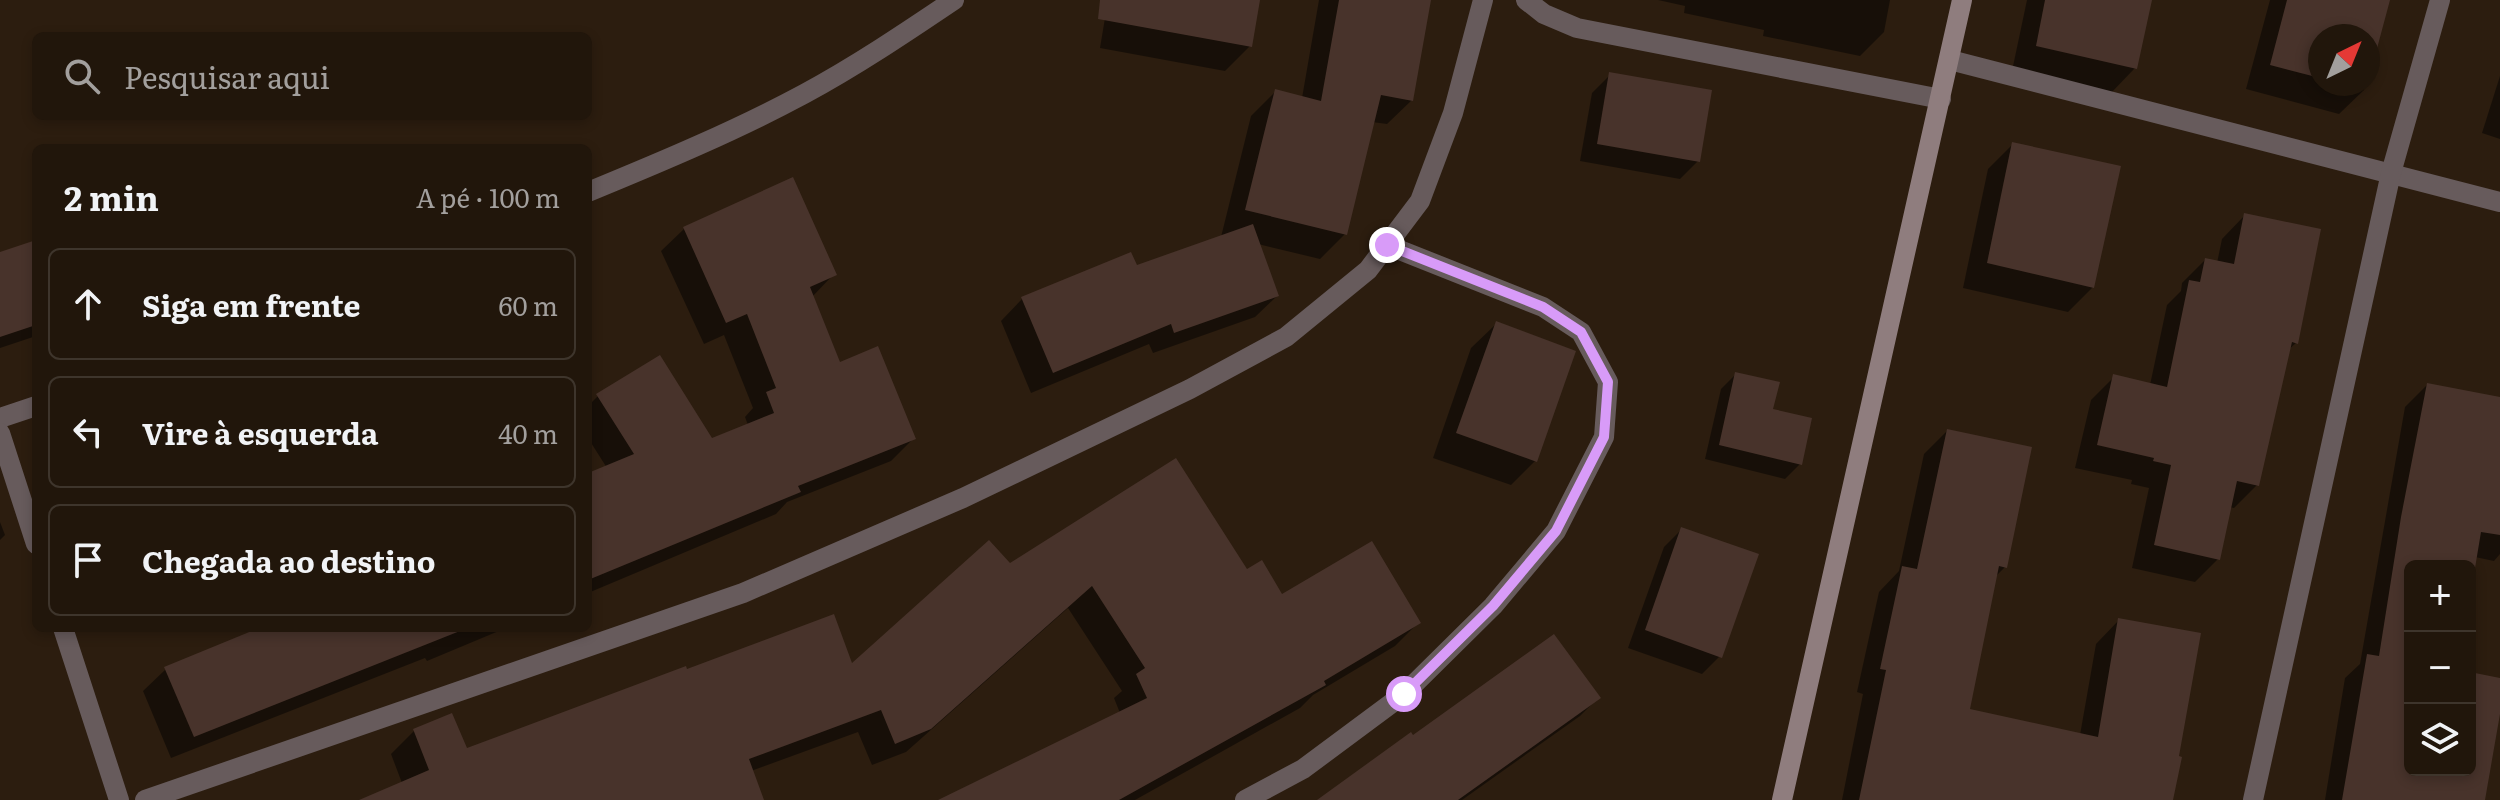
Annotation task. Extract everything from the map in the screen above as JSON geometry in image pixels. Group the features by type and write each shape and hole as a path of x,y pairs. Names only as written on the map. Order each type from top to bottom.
{"street":[{"path":"592,190 803,94 905,34 954,0"},
{"path":"145,800 743,593 963,498 1190,389 1286,337 1368,270 1420,201 1453,113 1483,0"},
{"path":"1526,0 1544,14 1577,28 1941,99"},
{"path":"1782,800 1962,0"},
{"path":"2253,800 2391,173 2440,0"},
{"path":"1950,60 2500,202"},
{"path":"1245,800 1303,769 1404,694 1493,606 1556,531 1604,437 1608,382 1581,332 1543,307 1387,245"},
{"path":"0,418 32,407"},
{"path":"0,433 32,532"},
{"path":"64,632 119,800"}],"building":[{"path":"1100,0 1260,0 1252,47 1098,19"},
{"path":"1339,0 1431,0 1413,101 1381,95 1347,235 1245,210 1275,89 1321,101"},
{"path":"2045,0 2152,0 2137,69 2036,46"},
{"path":"2287,0 2390,0 2380,37 2380,24 2308,24 2308,75 2270,65"},
{"path":"1609,72 1712,90 1700,162 1597,144"},
{"path":"2012,142 2121,166 2094,288 1987,263"},
{"path":"793,177 837,275 810,287 840,362 878,346 916,439 798,486 801,492 592,578 592,471 634,454 596,394 660,355 712,438 774,413 766,392 776,388 747,314 726,323 683,227"},
{"path":"2244,213 2321,229 2298,344 2292,342 2259,486 2237,481 2220,560 2154,545 2171,465 2097,445 2113,374 2167,387 2189,280 2200,282 2205,258 2234,264"},
{"path":"1253,224 1279,296 1174,333 1171,324 1053,373 1021,297 1131,252 1137,265"},
{"path":"32,241 32,326 0,337 0,252"},
{"path":"1496,321 1576,351 1537,462 1456,433"},
{"path":"1735,372 1780,382 1773,409 1812,418 1802,465 1719,445"},
{"path":"2427,383 2500,397 2500,535 2481,532 2476,562 2404,560 2404,776 2476,776 2476,673 2500,678 2500,714 2485,800 2342,800 2367,654 2379,656 2401,517"},
{"path":"1947,429 2032,447 2007,568 1999,566 1970,709 2098,737 2118,618 2201,633 2173,800 1859,800 1886,670 1880,669 1902,566 1917,569"},
{"path":"1176,458 1247,569 1262,560 1282,594 1372,541 1421,623 1324,681 1326,685 1119,800 938,800 1147,698 1136,674 1145,668 1092,586 931,729 895,744 881,710 749,759 764,800 359,800 429,770 413,729 452,713 467,748 834,614 852,663 989,540 1010,563"},
{"path":"1681,527 1759,554 1722,658 1645,630"},
{"path":"249,632 457,632 194,737 164,667"},
{"path":"1554,634 1601,698 1458,800 1317,800 1411,732 1413,735"}],"route":[{"path":"1387,245 1543,307 1581,332 1608,382 1604,437 1556,531 1493,606 1404,694"}]}
